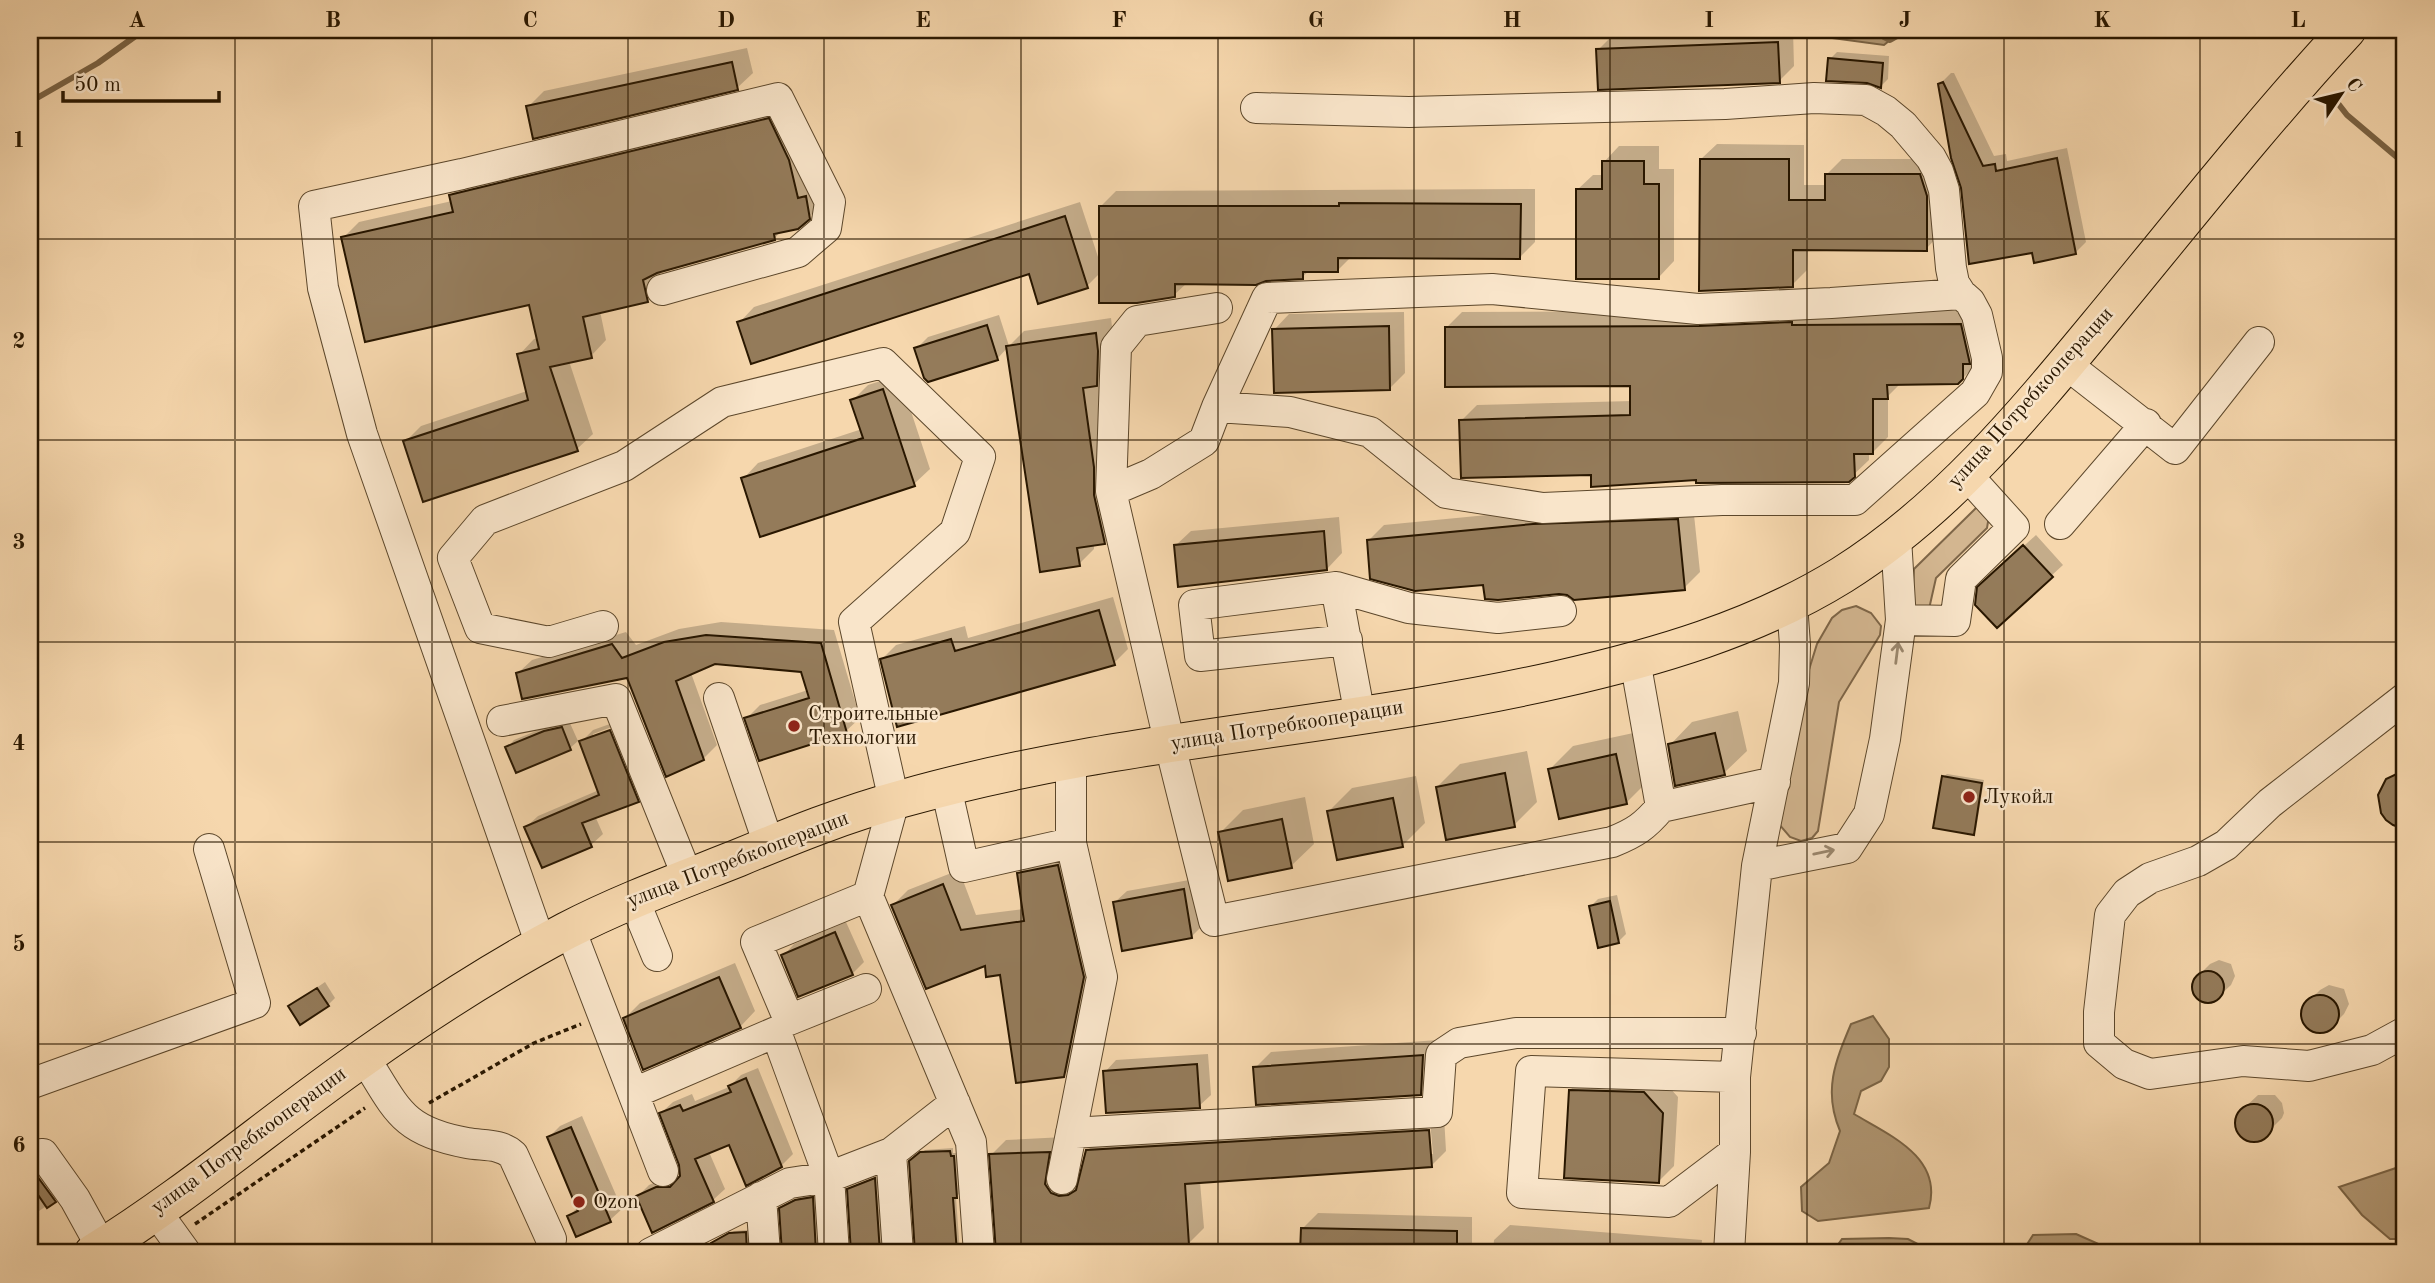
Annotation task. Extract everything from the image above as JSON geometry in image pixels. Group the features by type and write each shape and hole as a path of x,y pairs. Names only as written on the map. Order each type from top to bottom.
{"main road":[{"name":"улица Потребкооперации","path":"98,1251 172,1234 364,1057 470,987 556,937 634,900 769,845 894,801 988,775 1477,696 1635,660 1719,633 1792,604 1896,538 1967,475 2066,364 2347,30"}],"street":[{"path":"662,290 798,252 826,228 830,202 778,98 462,174 314,206 323,288 362,434 556,937 603,1015 663,1171"},
{"path":"1217,407 1290,412 1370,432 1446,493 1544,508 1722,500 1855,500 1975,393 1987,372 1987,358 1978,315 1954,283 1944,190 1938,171 1931,158 1902,125 1886,111 1866,100 1814,98 1725,104 1409,112 1256,108"},
{"path":"1111,491 1152,474 1204,441 1267,298 1492,289 1698,309 1961,294"},
{"path":"1217,308 1137,321 1116,347 1111,491 1214,921 1612,842 1635,833 1650,821 1661,807 1775,782"},
{"path":"2066,364 2175,449 2259,342"},
{"path":"603,626 549,642 480,628 453,558 485,520 624,466 722,402 883,363 980,457 956,531 854,622 894,801 868,896 971,1142 979,1253"},
{"path":"2060,524 2146,424"},
{"path":"1901,620 1955,621 1961,579 2014,527 1967,475"},
{"path":"1757,866 1847,848 1869,814 1885,739 1901,620 1896,538"},
{"path":"1336,587 1360,716"},
{"path":"1347,640 1200,656 1194,605 1336,587 1409,608 1498,618 1561,611"},
{"path":"1729,1253 1735,1152 1735,1077 1757,866 1794,683 1792,604"},
{"path":"1635,660 1661,807"},
{"path":"719,698 769,845"},
{"path":"2405,698 2270,803 2226,845 2198,860 2150,878 2127,893 2110,915 2099,1012 2099,1043 2124,1064 2150,1074 2243,1061 2309,1066 2372,1050 2405,1032"},
{"path":"502,721 616,699 688,877"},
{"path":"1062,1179 1102,977 1071,843 1071,761"},
{"path":"946,787 964,866 1071,843"},
{"path":"30,1084 255,1003 209,849"},
{"path":"866,989 789,1020 756,942 868,896"},
{"path":"634,900 657,956"},
{"path":"634,1093 776,1032 829,1177 834,1253"},
{"path":"1071,1133 1437,1112 1441,1055 1459,1043 1516,1033 1741,1033"},
{"path":"364,1057 403,1118 424,1132 466,1143 505,1148 513,1155 551,1239"},
{"path":"1735,1077 1531,1071 1522,1193 1669,1202 1735,1152"},
{"path":"651,1253 696,1242 761,1198 790,1183 829,1177 891,1153 954,1102"},
{"path":"891,1153 898,1253"},
{"path":"30,1155 43,1154 75,1199 98,1251"},
{"path":"761,1198 765,1253"}],"path":[{"path":"403,1118 534,1043 603,1015"},
{"path":"172,1234 387,1093"}],"shaded area":[{"path":"1292,30 1656,30 1508,36 1320,37"},
{"path":"1773,30 1889,30 1890,40 1884,45"},
{"path":"1982,507 1989,516 1987,528 1936,578 1929,609 1912,608 1914,569 1976,508"},
{"path":"1856,606 1871,613 1881,626 1880,635 1839,702 1818,831 1812,838 1801,841 1790,837 1778,823 1808,673 1817,644 1832,618 1842,610"},
{"path":"1873,1016 1889,1039 1889,1067 1881,1081 1861,1091 1854,1114 1897,1140 1921,1161 1931,1190 1929,1208 1818,1221 1802,1211 1801,1187 1829,1163 1840,1131 1832,1103 1833,1077 1851,1024"},
{"path":"2405,1165 2405,1239 2390,1239 2362,1215 2339,1187"},
{"path":"2076,1234 2101,1245 2110,1253 2028,1253 2026,1246 2033,1235"},
{"path":"1842,1239 1908,1239 1935,1253 1832,1253"}],"building":[{"path":"1778,42 1780,83 1598,90 1596,49"},
{"path":"1828,58 1883,63 1881,88 1867,83 1826,81"},
{"path":"732,62 738,90 533,139 526,106"},
{"path":"1943,82 1983,166 1995,164 1996,171 2057,158 2076,254 2034,263 2032,253 1969,264 1961,188 1951,158 1938,84"},
{"path":"769,118 789,160 798,198 806,196 810,219 798,229 774,234 775,240 657,273 643,280 648,302 583,317 592,358 550,367 578,451 423,502 403,441 528,400 517,354 539,349 529,305 365,342 341,237 453,212 449,195"},
{"path":"1700,159 1789,159 1789,200 1825,200 1825,174 1920,174 1927,196 1927,251 1793,250 1793,287 1699,291"},
{"path":"1602,161 1644,161 1644,184 1659,184 1659,279 1576,279 1576,189 1602,189"},
{"path":"1339,203 1521,204 1520,259 1338,258 1338,272 1303,272 1303,279 1266,281 1256,285 1175,284 1175,297 1137,303 1099,303 1099,206 1339,206"},
{"path":"1065,216 1088,288 1038,304 1029,274 751,364 737,322"},
{"path":"1792,322 1792,325 1961,324 1970,364 1963,364 1963,379 1958,384 1887,385 1888,399 1873,399 1873,454 1854,454 1855,477 1849,482 1696,483 1696,480 1591,487 1591,475 1461,478 1459,420 1630,415 1630,386 1445,387 1445,327 1699,326"},
{"path":"987,325 998,360 928,382 924,378 914,348"},
{"path":"1389,326 1390,390 1274,393 1272,329"},
{"path":"1096,333 1097,386 1083,388 1094,467 1094,495 1105,544 1077,548 1080,566 1040,572 1006,346"},
{"path":"883,389 915,486 760,537 741,478 863,438 850,400"},
{"path":"1678,519 1685,590 1574,600 1559,594 1498,600 1485,599 1483,585 1415,591 1370,579 1367,540 1533,524"},
{"path":"1324,531 1327,570 1178,587 1174,545"},
{"path":"2023,545 2053,577 1997,628 1975,605 1977,587"},
{"path":"1099,610 1115,665 897,727 880,659 951,639 955,651"},
{"path":"706,635 821,643 847,733 759,761 744,718 809,698 801,672 715,664 676,681 704,760 666,777 627,678 522,699 516,673 612,644 622,658 664,642"},
{"path":"562,727 571,750 516,773 505,747 544,731"},
{"path":"610,730 639,802 582,823 592,847 542,868 524,827 599,795 579,741"},
{"path":"1715,733 1725,775 1675,786 1668,744"},
{"path":"1616,754 1627,804 1559,819 1548,769"},
{"path":"2405,770 2405,829 2386,820 2381,813 2378,795 2386,779"},
{"path":"1505,773 1515,827 1446,840 1436,787"},
{"path":"1942,776 1982,783 1974,835 1933,828"},
{"path":"1393,798 1403,847 1337,860 1327,811"},
{"path":"1282,819 1292,868 1228,881 1218,832"},
{"path":"1058,865 1084,977 1064,1077 1016,1083 1000,975 986,977 985,966 926,989 891,905 943,884 961,930 1024,921 1017,873"},
{"path":"1184,889 1192,938 1122,951 1113,902"},
{"path":"1610,901 1619,943 1598,948 1589,906"},
{"path":"835,932 853,975 798,997 781,955"},
{"path":"2208,971 2219,976 2224,987 2219,998 2208,1003 2197,998 2192,987 2197,976"},
{"path":"719,977 741,1028 643,1070 623,1018"},
{"path":"317,988 329,1006 300,1025 288,1006"},
{"path":"2320,995 2333,1001 2339,1014 2333,1027 2320,1033 2307,1027 2301,1014 2307,1001"},
{"path":"1423,1055 1421,1095 1256,1105 1253,1067"},
{"path":"1197,1064 1200,1108 1106,1113 1103,1071"},
{"path":"746,1078 782,1167 746,1186 729,1145 695,1159 714,1202 652,1233 636,1196 656,1187 670,1187 680,1176 679,1165 659,1113 680,1105 683,1111 731,1092 728,1086"},
{"path":"1569,1090 1644,1092 1663,1113 1659,1183 1564,1178"},
{"path":"2254,1104 2267,1110 2273,1123 2267,1136 2254,1142 2241,1136 2235,1123 2241,1110"},
{"path":"571,1127 611,1222 576,1237 567,1216 578,1211 547,1137"},
{"path":"1429,1130 1432,1167 1185,1184 1189,1245 1066,1253 996,1253 989,1154 1050,1152 1045,1184 1051,1193 1059,1196 1076,1190 1086,1150"},
{"path":"950,1151 951,1156 954,1156 957,1198 953,1198 957,1253 915,1253 909,1161 920,1152"},
{"path":"34,1172 56,1202 47,1208 30,1183 30,1175"},
{"path":"875,1178 880,1253 851,1253 847,1189"},
{"path":"813,1197 816,1253 782,1253 779,1208 795,1200"},
{"path":"1301,1228 1457,1231 1457,1253 1300,1253"},
{"path":"746,1232 747,1253 711,1253 711,1243 729,1233"}],"waterway":[{"path":"30,102 98,63 144,30"},
{"path":"1884,37 1890,40 1908,30"},
{"path":"2333,97 2347,115 2405,164"}],"place":[{"name":"Строительные Технологии","path":"794,726"},
{"name":"Лукойл","path":"1969,797"},
{"name":"Ozon","path":"579,1202"}]}
